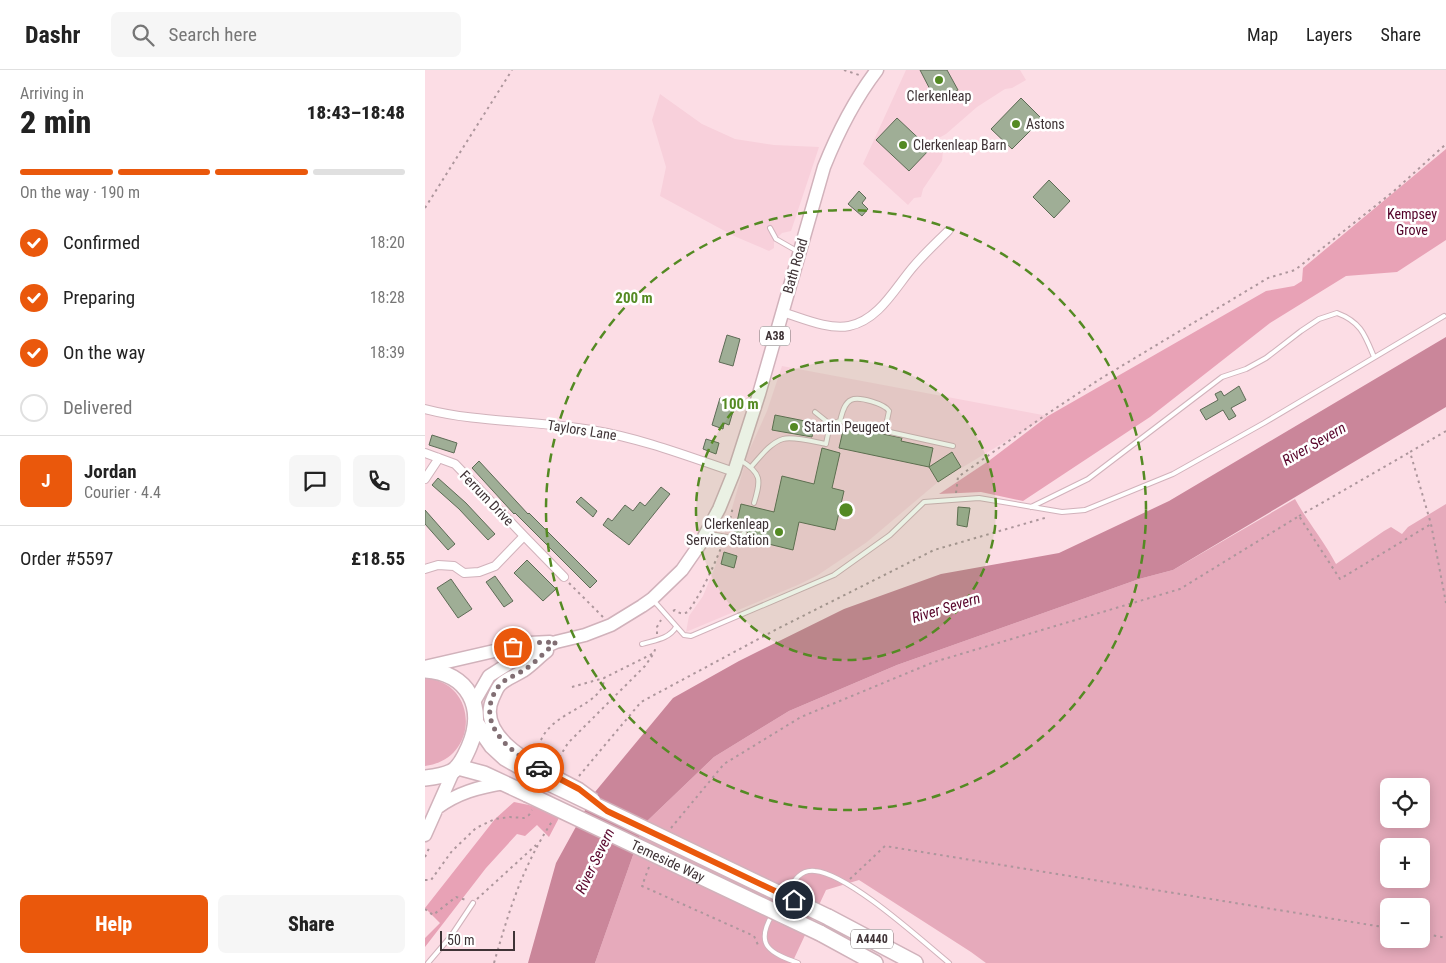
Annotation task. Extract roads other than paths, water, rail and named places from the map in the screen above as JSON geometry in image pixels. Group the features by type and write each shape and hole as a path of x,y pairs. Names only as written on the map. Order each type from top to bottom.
{"highway":[{"path":"425,669 439,671 452,676 462,685 474,702 476,712 474,736 464,759 455,769 442,776 425,778"},
{"name":"Temeside Way","path":"476,723 492,746 505,758 551,780 607,811 828,917 915,963"},
{"name":"Temeside Way","path":"455,769 483,774 504,783 531,799 819,933 875,963"}],"main road":[{"name":"Bath Road","path":"734,472 759,394 824,167 839,132 877,70"},
{"name":"A38","path":"474,702 489,676 511,662 556,642 585,635 611,625 652,599 681,570 706,533 719,509 734,472"},
{"name":"A38","path":"425,669 529,643 556,642"},
{"path":"551,780 503,742 491,724 489,712 491,702 498,687 508,678 524,670 556,642"},
{"path":"429,838 437,808 455,769"},
{"path":"437,808 460,794 473,789 504,783"}],"street":[{"path":"782,312 827,325 839,326 849,326 867,319 883,305 913,267 948,231"},
{"name":"Taylors Lane","path":"425,409 453,416 592,430 637,440 734,472"},
{"name":"Ferrum Drive","path":"425,452 455,464 524,536 495,566 479,572 463,573 454,566 438,565 425,569"},
{"path":"425,480 439,458"},
{"path":"524,536 564,577"}],"lane":[{"path":"770,228 776,239 799,252"},
{"path":"1030,507 1088,479 1222,377 1246,369 1266,358 1301,331 1319,320 1337,313 1351,318 1365,334 1374,357"},
{"path":"652,599 684,635 691,636 834,575 890,535 924,502 979,498 1062,512 1085,510 1173,474 1264,423 1444,316"},
{"path":"840,421 846,404 850,400 858,398 886,406 889,410 885,430"},
{"path":"815,412 830,424"},
{"path":"830,424 840,421 953,446"},
{"path":"751,466 766,450 785,438 826,444 830,424"},
{"path":"738,459 751,466 759,478 759,486 753,502"},
{"path":"706,533 738,539 745,533"},
{"path":"642,644 664,638 672,633 676,627"},
{"path":"798,963 770,950 765,940 765,928 793,881 802,873 814,870 847,883 889,914 949,963"},
{"path":"428,963 451,936 473,902"}],"water":[{"name":"River Severn","path":"1446,337 1446,407 1173,570 1139,579 897,665 789,711 714,757 644,824 595,963 528,963 556,863 595,792 673,698 739,661 844,609 941,574 1059,553 1169,501"}],"place":[{"name":"Clerkenleap","path":"939,80"},
{"name":"Astons","path":"1016,124"},
{"name":"Clerkenleap Barn","path":"903,145"},
{"name":"Startin Peugeot","path":"794,427"},
{"name":"Clerkenleap Service Station","path":"779,532"}],"park label":[{"name":"Kempsey Grove","path":"1412,222"}]}
